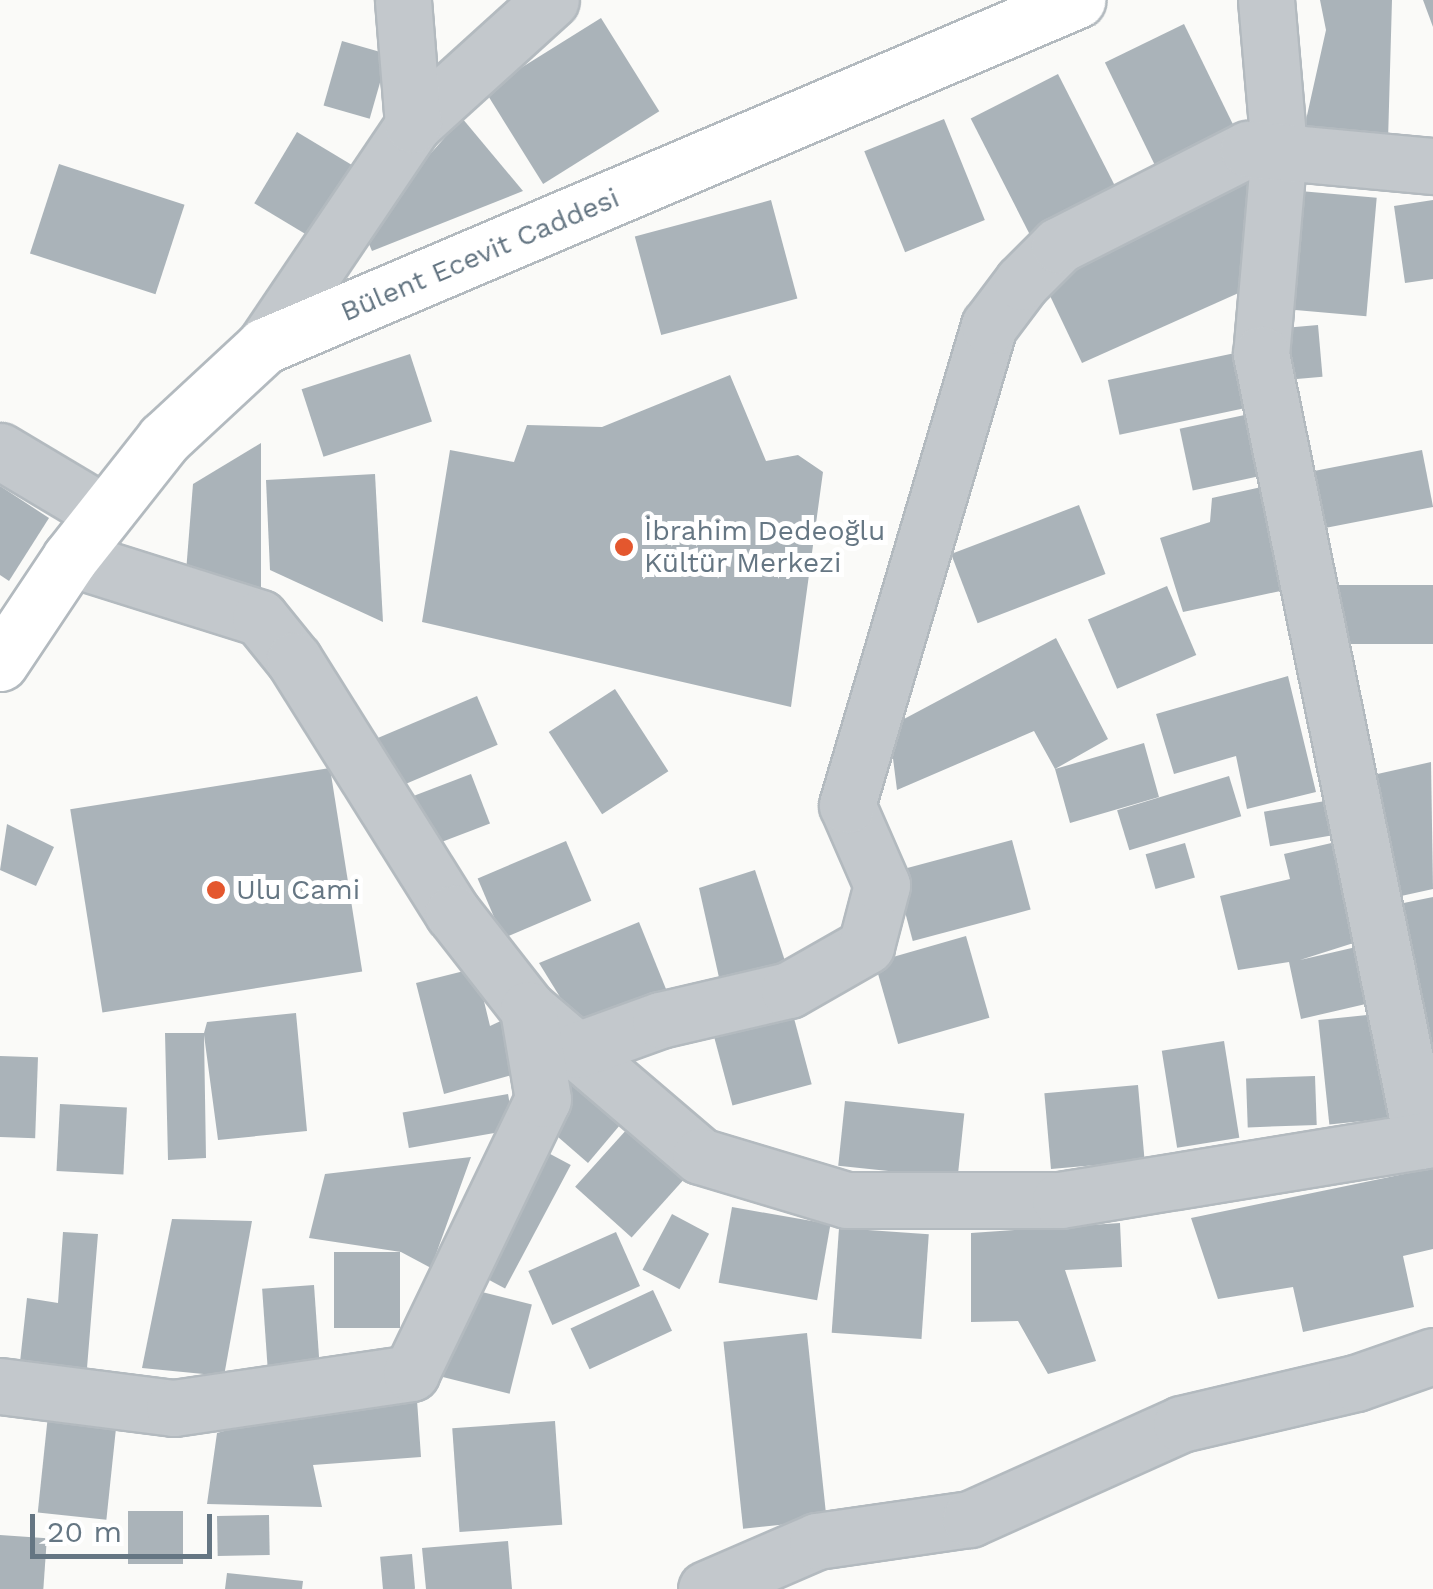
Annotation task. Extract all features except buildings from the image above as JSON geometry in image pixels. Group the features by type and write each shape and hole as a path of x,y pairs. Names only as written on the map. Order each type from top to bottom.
{"main road":[{"name":"Bülent Ecevit Caddesi","path":"0,663 70,558 164,439 264,346 1077,0"}],"street":[{"path":"403,0 413,125"},
{"path":"264,346 413,125 551,0"},
{"path":"70,558 260,618 294,660 453,912 528,1009 700,1156 847,1200 1060,1200 1427,1140 1260,354 1278,150 1266,0"},
{"path":"576,1050 660,1020 789,990 866,946 882,886 847,805 989,326 1059,245 1248,148 1433,166"},
{"path":"0,452 104,513"},
{"path":"0,1386 174,1408 411,1373 543,1099 528,1009"},
{"path":"706,1589 817,1542 970,1519 1181,1424 1356,1384 1433,1356"}],"place":[{"name":"İbrahim Dedeoğlu Kültür Merkezi","path":"624,547"},
{"name":"Ulu Cami","path":"216,890"}]}
